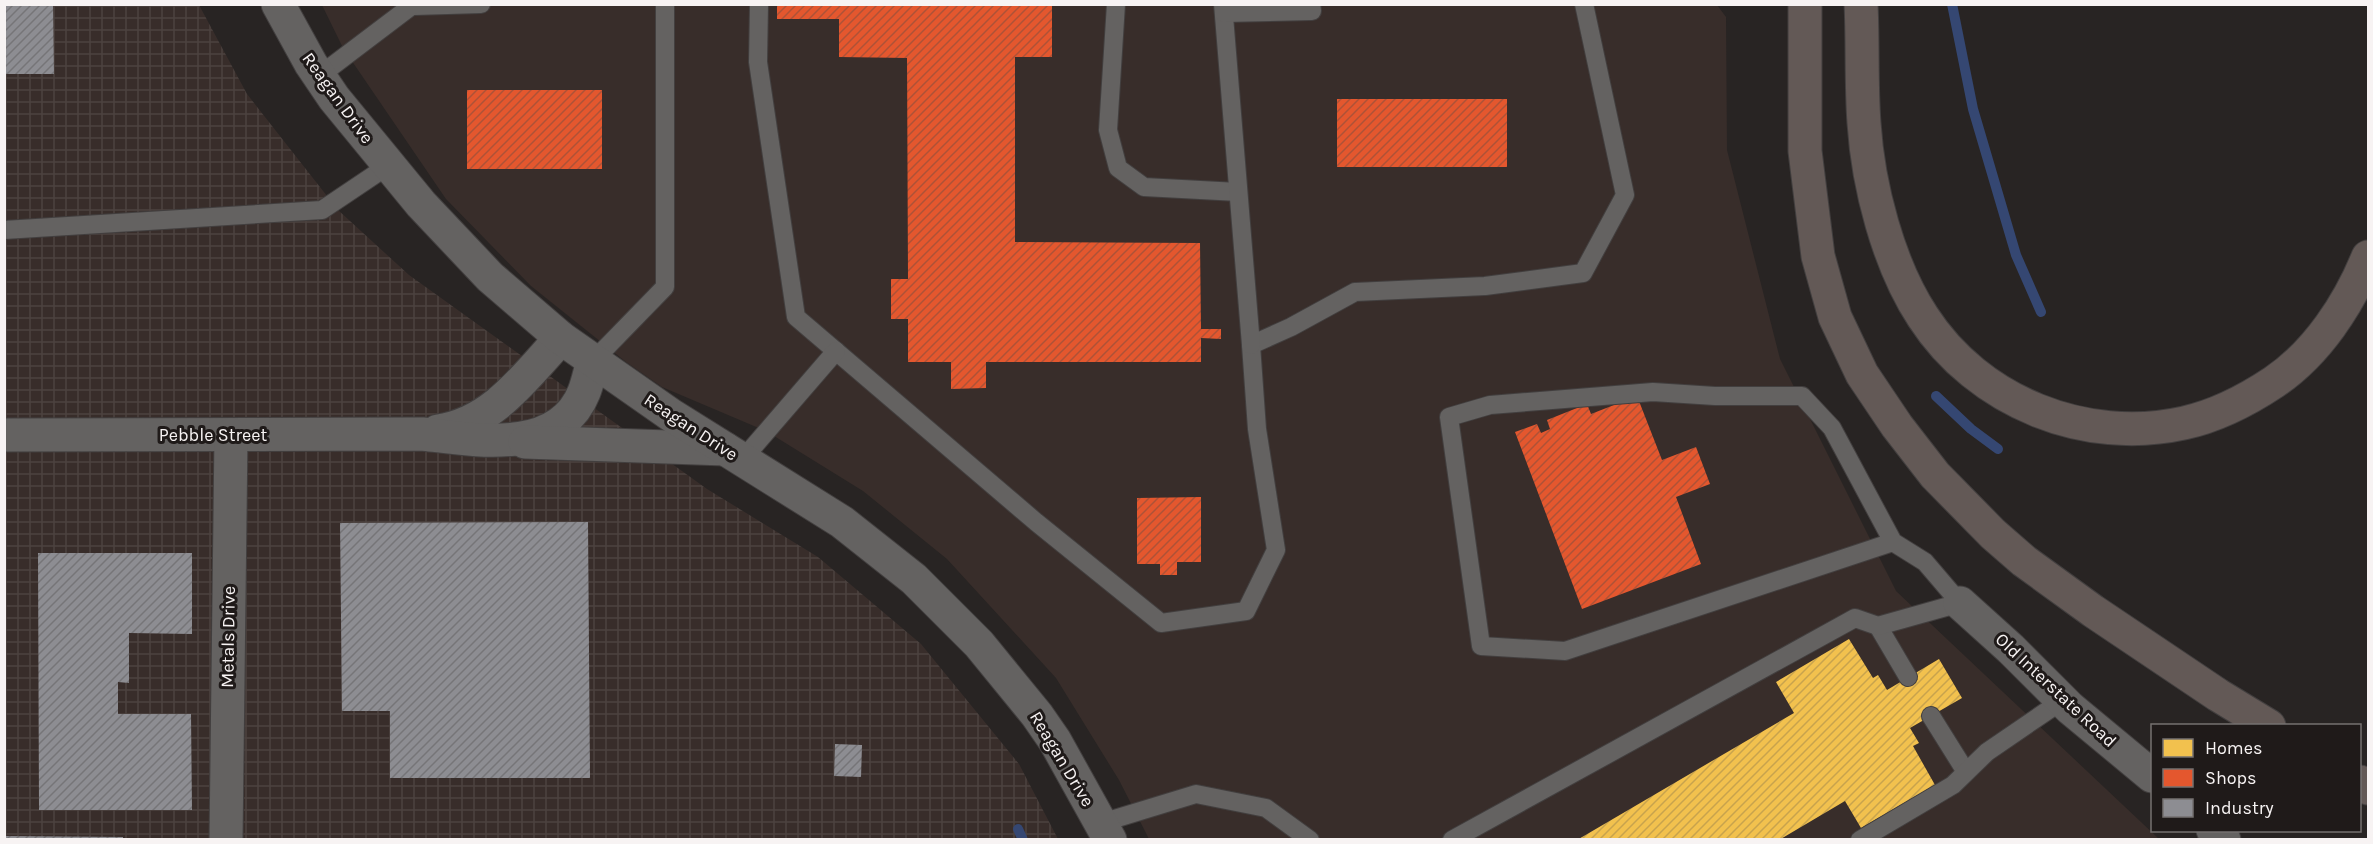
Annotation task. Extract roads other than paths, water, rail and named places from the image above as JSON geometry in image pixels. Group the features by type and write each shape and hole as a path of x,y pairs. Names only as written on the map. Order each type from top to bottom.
{"highway":[{"path":"1805,4 1805,151 1818,256 1835,316 1862,374 1897,426 1935,475 1993,534 2024,561 2093,611 2218,695 2266,724"},
{"path":"1861,4 1863,122 1869,164 1885,232 1911,297 1924,318 1955,357 1974,374 2015,402 2061,420 2110,429 2134,429 2184,423 2231,407 2275,381 2331,326 2358,282 2368,256"}],"street":[{"name":"Reagan Drive","path":"278,4 334,98 421,204 490,277 561,338 593,361 670,415 842,522 914,579 979,644 1049,732 1105,831"},
{"name":"Pebble Street","path":"422,434 455,429 479,418 498,405 561,338"},
{"name":"Pebble Street","path":"484,441 522,439 552,429 570,413 584,394 593,361"},
{"name":"Pebble Street","path":"4,435 422,434 484,441 733,454"},
{"name":"Metals Drive","path":"226,840 231,435"},
{"name":"Old Interstate Road","path":"1960,603 2011,648 2063,700 2151,775"}],"lane":[{"path":"319,76 414,5 481,4"},
{"path":"593,361 665,286 665,4"},
{"path":"759,4 758,62 795,317 1036,522 1161,623 1246,611 1276,550 1257,429 1223,9 1312,11 1311,4"},
{"path":"1116,4 1108,130 1118,168 1144,187 1238,192"},
{"path":"1251,345 1291,327 1355,292 1485,286 1583,273 1625,195 1584,4"},
{"path":"4,230 322,210 389,165"},
{"path":"733,454 836,351"},
{"path":"1452,840 1854,618 1878,626 1960,603 1925,562 1893,542 1832,428 1802,396 1715,396 1653,392 1490,405 1449,417 1481,646 1565,651 1893,542"},
{"path":"1878,626 1908,677"},
{"path":"1860,840 1953,785 1987,752 2063,700"},
{"path":"1931,716 1966,772"},
{"path":"1105,831 1196,794 1266,808 1310,840"}],"waterway":[{"path":"1952,4 1973,109 2016,255 2041,312"},
{"path":"1936,396 1971,429 1998,449"},
{"path":"1018,829 1023,840"}]}
